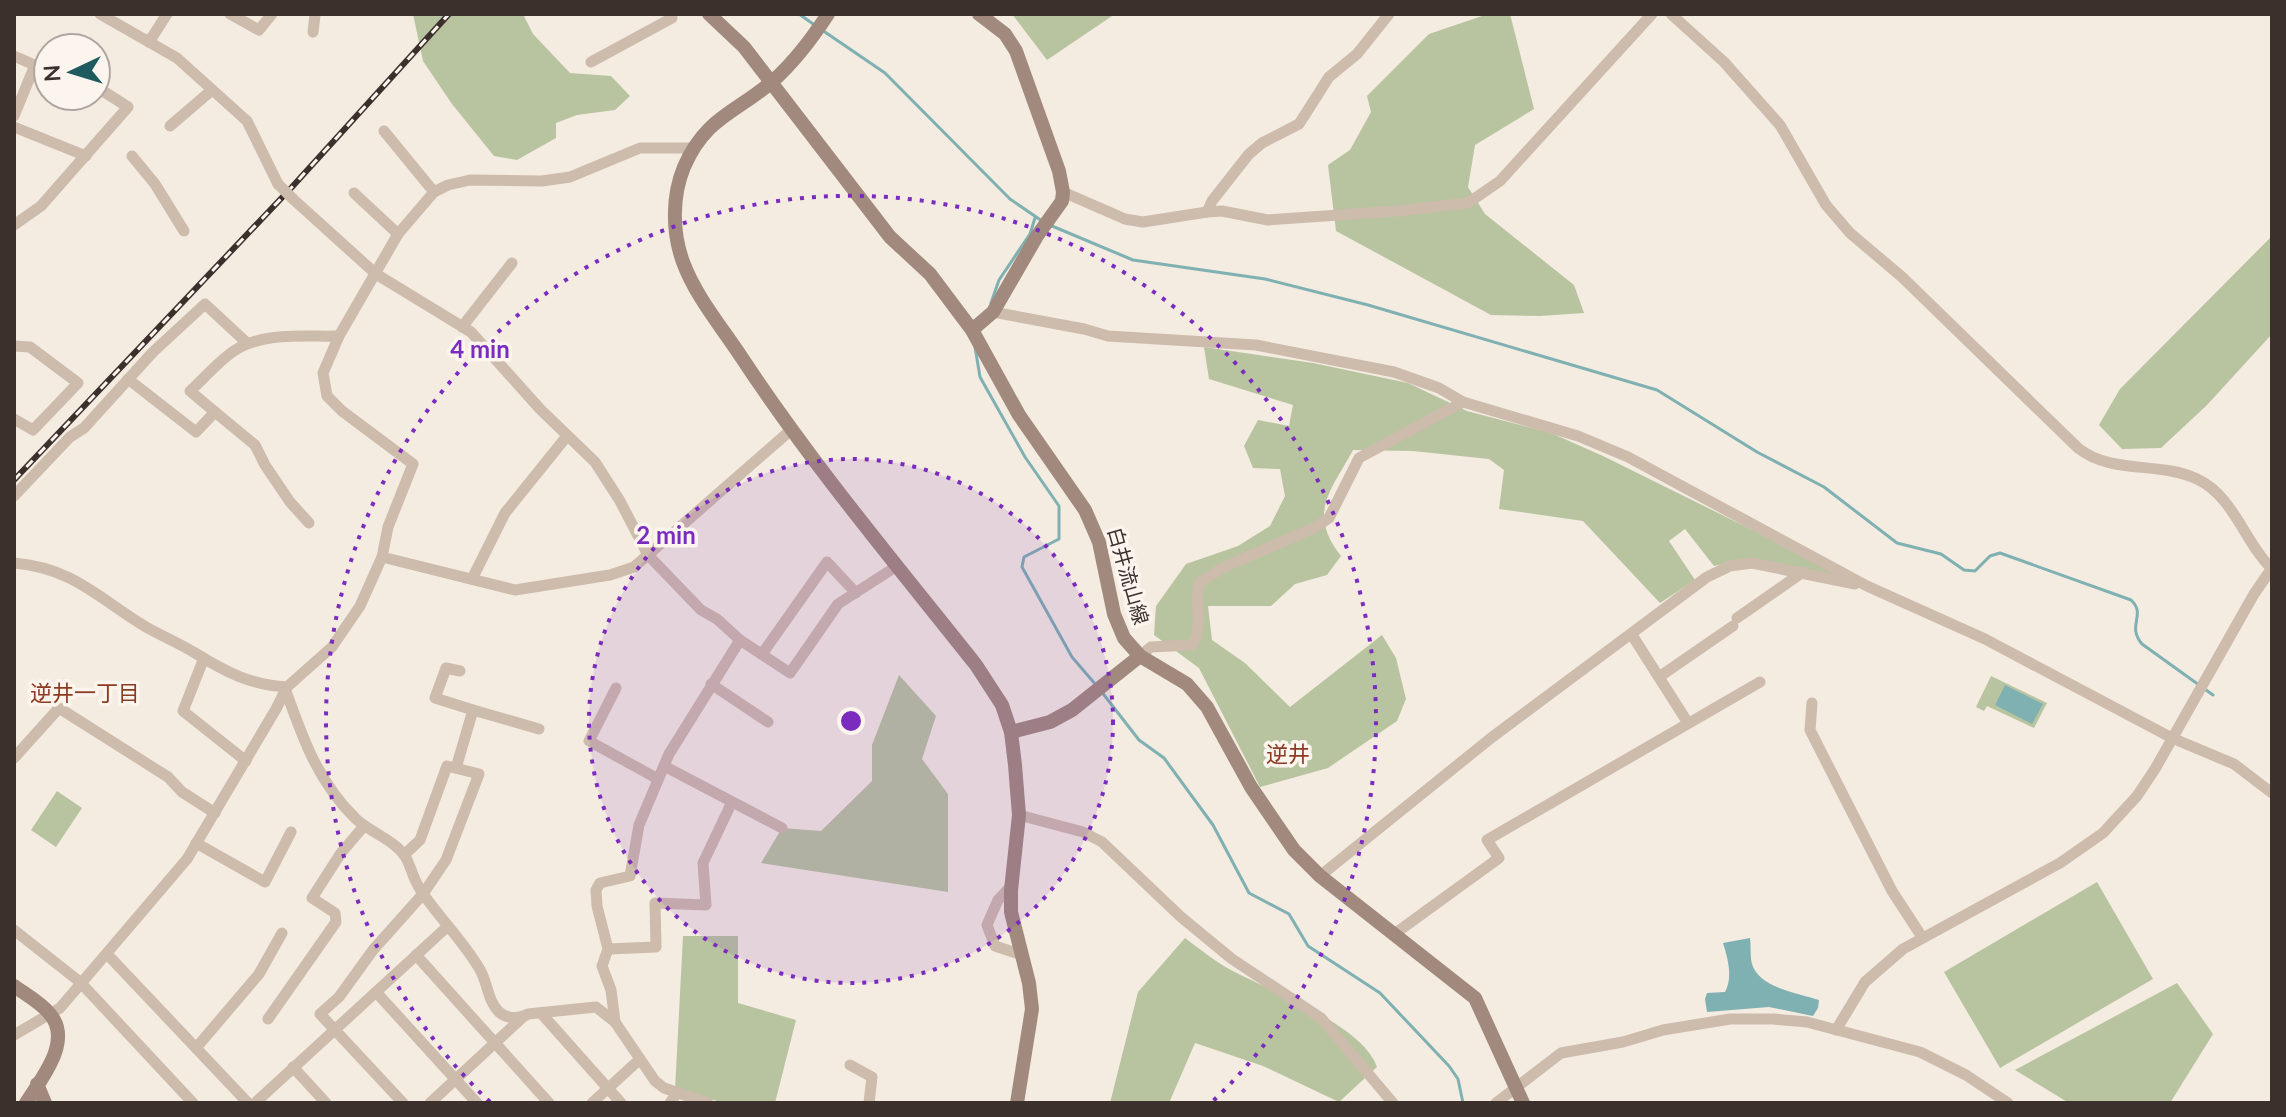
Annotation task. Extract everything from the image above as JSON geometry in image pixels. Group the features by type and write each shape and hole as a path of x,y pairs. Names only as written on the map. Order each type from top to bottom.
{"street":[{"path":"100,14 177,58 247,121 278,184 376,274 471,332 540,409 595,462 620,501 648,555 701,610 717,619 740,640 790,673 838,604 897,566"},
{"path":"149,42 167,14"},
{"path":"230,14 259,30 272,14"},
{"path":"313,32 315,14"},
{"name":"白井流山線","path":"709,14 744,47 881,225 930,274 972,330 1019,415 1085,510 1099,542 1119,629 1140,656 1072,710 1050,722 1011,732"},
{"path":"828,14 788,67 772,82 720,117 694,148 683,169 674,212 678,246 692,282 791,430 991,686 1002,705 1011,732 1019,815 1011,886 1014,927 1029,983 1032,1009 1017,1103"},
{"path":"972,330 993,312 1062,201 1063,192 1059,171 1016,51 1005,34 979,14"},
{"path":"1207,212 1212,201 1249,154 1262,143 1299,124 1329,77 1357,54 1389,14"},
{"path":"1063,192 1125,219 1143,222 1222,211 1268,220 1468,203 1500,181 1652,14"},
{"path":"1671,14 1724,62 1780,125 1826,205 1850,233 1902,277 2078,448 2099,461 2175,471 2211,487 2230,507 2253,548 2272,568 2137,796 2103,833 2060,863 1922,937 1865,982 1836,1030"},
{"path":"591,62 672,18"},
{"path":"14,116 32,72"},
{"path":"170,126 212,90"},
{"path":"14,225 41,206 128,107 112,97"},
{"path":"14,127 86,156"},
{"path":"384,131 434,192"},
{"path":"14,1035 60,1008 187,859 286,689 347,629 382,557 388,527 413,464 342,411 327,396 323,373 339,336 398,234 434,192 448,185 470,180 542,181 570,177 640,148 694,148"},
{"path":"132,156 155,184 184,231"},
{"path":"354,193 398,234"},
{"path":"462,327 512,263"},
{"path":"14,496 70,437 84,428 153,352 205,304 247,343"},
{"path":"993,312 1108,336 1256,345 1394,372 1439,388 1463,402 1578,436 1628,457 1867,586 1985,639 2172,738 2234,764 2272,793"},
{"path":"309,523 273,477 255,445 190,391 247,343 272,338 339,336"},
{"path":"14,346 30,347 78,383 33,430 14,419"},
{"path":"128,379 196,432 215,412"},
{"path":"1463,402 1359,458 1329,518 1314,528 1222,568 1199,583 1195,597 1198,636 1192,645 1151,647 1140,656 1174,674 1198,695 1276,826 1294,850 1320,876 1475,998 1519,1097"},
{"path":"382,557 515,590 610,575 634,567 791,430"},
{"path":"472,579 505,513 567,436"},
{"path":"762,654 827,562 856,593"},
{"path":"14,563 60,571 218,669 257,683 286,689"},
{"path":"1320,876 1491,738 1707,577 1730,566 1752,563 1867,586"},
{"path":"1659,677 1803,572"},
{"path":"1632,635 1688,723"},
{"path":"615,1022 611,990 602,966 608,949 596,890 600,883 630,876 639,825 664,766 740,640"},
{"path":"204,658 183,711 246,761"},
{"path":"460,671 446,668 435,698 539,729"},
{"path":"1393,935 1499,858 1487,840 1760,682"},
{"path":"711,684 768,722"},
{"path":"616,688 589,741 658,779"},
{"path":"286,689 313,764 350,813 404,855 423,894 478,966 492,1004 504,1016 523,1017 596,1007 615,1022 655,1081 673,1098 708,1103"},
{"path":"1812,703 1810,730 1892,891 1922,937"},
{"path":"14,758 59,708 168,777 182,792 215,813"},
{"path":"456,768 473,710"},
{"path":"403,1103 320,1014 339,997 373,950 423,894 446,860 479,774 447,766 420,840 404,855"},
{"path":"664,766 782,828"},
{"path":"608,949 656,947 655,903 706,905 703,863 732,802"},
{"path":"1019,815 1083,832 1102,842 1181,917 1232,959 1321,1018 1393,1103"},
{"path":"268,1019 336,922 335,913 312,898 341,853 364,826"},
{"path":"196,843 265,882 291,832"},
{"path":"1011,886 998,900 987,925 995,946 1022,955"},
{"path":"255,1103 448,926"},
{"path":"14,930 80,982 193,1103"},
{"path":"196,1048 259,974 282,933"},
{"path":"107,954 248,1103"},
{"path":"416,955 549,1103"},
{"path":"14,986 51,1014 57,1032 54,1058 26,1103"},
{"path":"376,992 477,1103"},
{"path":"541,1013 621,1103"},
{"path":"430,1103 523,1017"},
{"path":"1496,1103 1519,1097 1561,1053 1623,1042 1663,1030 1730,1019 1807,1022 1920,1052 1966,1075 2008,1103"},
{"path":"592,1103 640,1059"},
{"path":"850,1065 872,1077 869,1103"},
{"path":"293,1067 326,1103"},
{"path":"37,1084 45,1103"}],"green space":[{"path":"413,14 523,14 533,34 570,73 611,76 630,96 615,110 577,115 556,123 556,138 517,160 494,156 452,104 423,61"},
{"path":"1012,14 1115,14 1047,60"},
{"path":"1488,14 1510,14 1534,109 1475,145 1468,187 1485,214 1574,285 1584,313 1491,315 1336,231 1328,165 1350,150 1371,112 1367,96 1429,34"},
{"path":"2272,236 2272,334 2207,405 2161,448 2122,449 2099,425 2120,389"},
{"path":"1204,347 1313,363 1408,383 1467,411 1551,433 1813,560 1841,577 1753,558 1714,566 1685,529 1669,541 1695,580 1660,603 1583,521 1499,509 1504,470 1489,459 1413,451 1353,450 1326,502 1325,527 1341,556 1327,575 1295,584 1271,606 1208,606 1212,640 1245,663 1290,707 1382,635 1396,658 1406,699 1397,721 1328,768 1260,787 1199,668 1154,635 1156,606 1186,564 1238,546 1270,526 1285,496 1280,469 1253,468 1244,446 1258,420 1289,426 1293,405 1209,379"},
{"path":"899,675 936,716 922,759 948,794 948,892 761,863 782,828 821,831 872,781 872,745"},
{"path":"1991,676 2047,703 2034,728 1987,706 1984,711 1976,707"},
{"path":"57,791 82,808 56,847 31,830"},
{"path":"2097,882 2153,979 2000,1068 1944,972"},
{"path":"683,936 738,936 738,1003 796,1020 775,1103 725,1103 675,1090"},
{"path":"1185,938 1225,966 1335,1023 1354,1037 1377,1067 1339,1102 1263,1066 1195,1043 1169,1103 1110,1103 1138,992"},
{"path":"2177,983 2213,1034 2170,1103 2069,1103 2015,1070"}],"water":[{"path":"2005,685 2043,704 2032,724 1995,705"},
{"path":"1750,938 1751,961 1756,972 1762,979 1780,988 1819,1000 1813,1016 1769,1007 1707,1012 1707,993 1725,992 1729,980 1723,943"}],"waterway":[{"path":"799,14 816,26"},
{"path":"822,30 885,73 1010,199 1042,221"},
{"path":"991,303 999,280 1030,234 1035,218"},
{"path":"1052,226 1133,260 1265,279 1368,305 1657,390 1757,452 1824,487 1897,543 1941,554 1964,570 1975,571 1990,556 2000,553 2131,600 2137,611 2136,631 2142,644 2213,695"},
{"path":"975,347 980,377 1025,457 1059,506 1059,539 1024,557 1022,567 1072,657 1096,685"},
{"path":"1101,691 1139,740 1164,758 1213,825 1249,893 1289,914 1308,946 1380,993 1449,1066 1458,1079 1463,1103"}],"railway":[{"path":"14,480 292,187 449,14"}],"district":[{"name":"逆井一丁目","path":"85,693"},
{"name":"逆井","path":"1288,754"}]}
